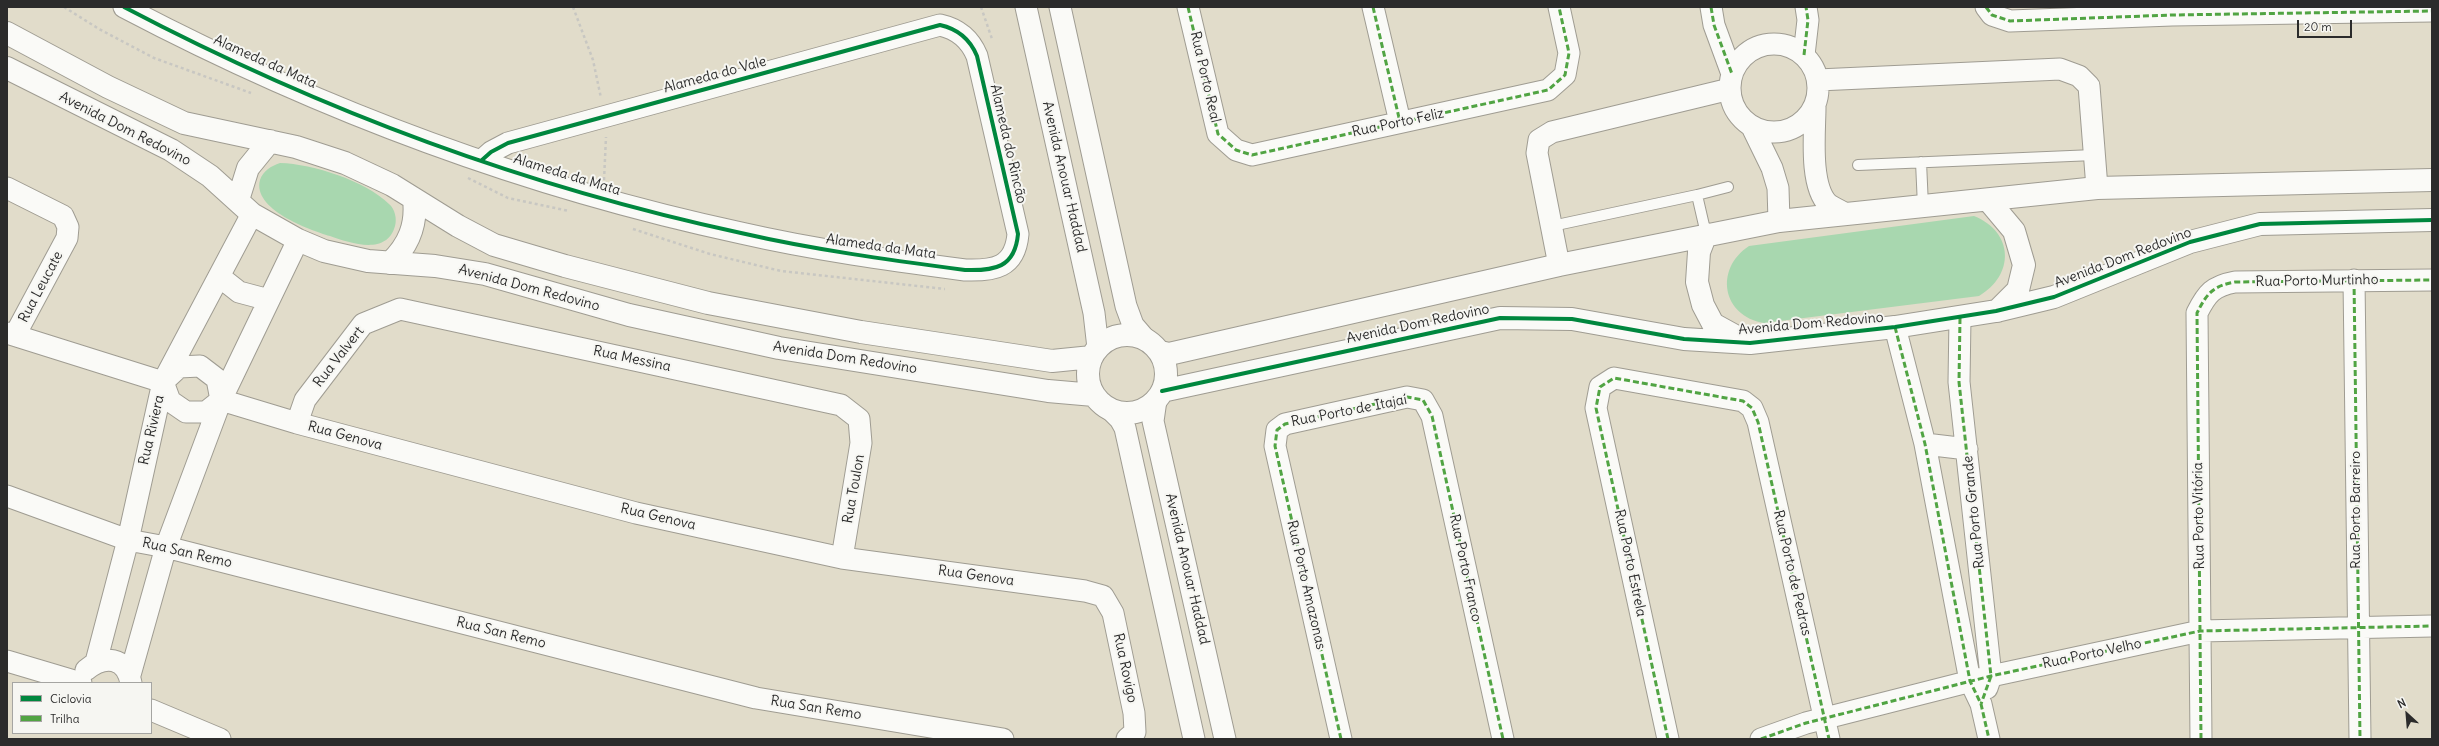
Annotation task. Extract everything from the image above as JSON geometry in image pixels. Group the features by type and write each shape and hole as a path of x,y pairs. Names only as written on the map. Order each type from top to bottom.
{"street":[{"name":"Alameda da Mata","path":"124,7 285,84 391,127 482,160 602,198 749,235 890,260 965,270 988,271 1004,263"},
{"name":"Avenida Anouar Haddad","path":"1026,7 1094,313 1095,352"},
{"path":"1060,7 1126,306 1133,325 1152,346 1166,372 1159,396"},
{"name":"Rua Porto Real","path":"1188,7 1213,117 1218,134 1228,144"},
{"path":"1373,7 1400,122"},
{"name":"Rua Porto Feliz","path":"1228,144 1236,150 1252,155 1548,90 1566,75 1569,53 1559,7"},
{"path":"1712,7 1714,25 1731,82 1733,104 1740,118 1752,127 1767,132 1782,132 1801,123 1815,107"},
{"path":"1804,55 1808,20 1806,7"},
{"path":"1989,11 2010,21 2172,11 2360,9 2432,10"},
{"name":"Alameda do Vale","path":"482,160 491,152 508,143 940,25 958,32"},
{"name":"Alameda do Rincão","path":"958,32 973,47 977,56 1018,234 1014,250 1004,263"},
{"name":"Avenida Dom Redovino","path":"7,33 108,87 184,123 270,141 321,154 369,173 494,245 565,266 708,303 861,332 1052,361 1095,352 1115,337 1135,336 1169,354 1559,265 1706,234 1779,221 1844,213 1988,200 2097,188 2432,180"},
{"path":"1731,82 1739,61 1751,51 1765,45 1779,44 1793,48 1804,55 1813,66 1818,80 1819,94 1815,107 1815,161 1818,184 1827,203 1844,213"},
{"name":"Avenida Dom Redovino","path":"7,68 171,150 210,176 245,207 298,240 346,257 390,264 435,266 485,274 629,315 779,348 1048,391 1102,402 1129,413 1148,406 1159,396 1500,318 1572,319 1684,339 1750,343 1895,327 1960,318 1996,311 2054,296 2190,242 2260,224 2432,220"},
{"path":"1818,80 2060,68 2078,76 2089,86 2097,188"},
{"path":"1559,265 1537,153 1539,140 1552,132 1731,82"},
{"path":"1752,127 1772,168 1778,188 1779,221"},
{"path":"245,207 248,168 270,141"},
{"name":"Rua Leucate","path":"7,188 63,216 68,227 67,238 11,334"},
{"path":"390,264 404,249 413,230 415,214 414,199"},
{"path":"1988,200 2014,231 2024,265 2018,290 1996,311"},
{"name":"Rua Riviera","path":"96,662 128,540 163,382 220,277 245,207"},
{"path":"1706,234 1699,252 1697,282 1703,305 1713,324 1750,343"},
{"path":"130,679 166,547 221,400 298,240"},
{"path":"220,277 239,292 269,300"},
{"name":"Rua Porto Barreiro","path":"2354,280 2356,627 2360,739"},
{"name":"Rua Porto Murtinho","path":"2205,296 2221,285 2235,282 2432,280"},
{"name":"Rua Porto Vitória","path":"2201,739 2197,313 2205,296"},
{"name":"Rua Messina","path":"400,309 841,405 859,419"},
{"name":"Rua Valvert","path":"296,423 305,400 363,324 400,309"},
{"name":"Rua Porto Grande","path":"1960,318 1959,382 1991,676 1981,704"},
{"path":"1895,327 1925,444 1970,681 1981,704 1989,739"},
{"path":"11,334 163,382"},
{"path":"1095,352 1088,376 1102,402 1120,419 1125,428 1194,739"},
{"path":"163,382 179,367 200,366 217,380 221,400"},
{"name":"Rua Porto de Pedras","path":"1600,387 1614,378 1743,401 1752,408 1758,422 1829,739"},
{"path":"163,382 170,401 186,412 206,412 221,400"},
{"name":"Rua Porto Estrela","path":"1600,387 1596,408 1668,739"},
{"name":"Avenida Anouar Haddad","path":"1159,396 1153,421 1225,739"},
{"name":"Rua Porto de Itajaí","path":"1277,430 1284,424 1407,397 1423,400"},
{"name":"Rua Genova","path":"221,400 296,423 636,513 842,558 1085,591 1103,596"},
{"name":"Rua Porto Franco","path":"1423,400 1432,416 1503,739"},
{"name":"Rua Toulon","path":"842,558 861,443 859,419"},
{"name":"Rua Porto Amazonas","path":"1277,430 1275,446 1342,739"},
{"path":"1925,444 1967,449"},
{"name":"Rua San Remo","path":"7,496 128,540 166,547 756,698 1003,739"},
{"name":"Rua Rovigo","path":"1103,596 1113,613 1134,714 1135,732 1127,739"},
{"name":"Rua Porto Velho","path":"1761,739 1825,719 1970,681 2200,631 2432,626"},
{"path":"81,682 85,670 96,662 109,660 121,664 130,679"},
{"path":"7,661 78,682"},
{"path":"152,710 220,739"}],"lane":[{"path":"1858,165 2094,155"},
{"path":"1921,162 1923,206"},
{"path":"1552,226 1728,187"},
{"path":"1697,195 1706,234"}],"path":[{"path":"64,7 99,29 154,58 252,93"},
{"path":"981,7 992,41"},
{"path":"466,178 508,198 576,212"},
{"path":"630,228 710,254 781,271 949,289"}],"green space":[{"path":"280,163 323,170 367,188 379,196 393,209 396,217 396,223 391,235 384,241 376,244 357,244 309,229 284,217 273,209 265,200 260,190 260,180 265,171"},
{"path":"1974,216 1987,223 1997,232 2003,243 2005,254 2004,266 1999,277 1991,287 1979,296 1764,323 1750,319 1739,311 1732,302 1728,290 1727,279 1731,267 1738,256 1749,246"}],"marked path":[{"path":"1188,7 1218,134 1236,150 1252,155 1548,90 1565,75 1569,53 1559,7"},
{"path":"1373,7 1400,122"},
{"path":"1711,7 1714,25 1732,74"},
{"path":"1804,55 1808,20 1806,7"},
{"path":"1986,7 1992,15 2010,21 2172,15 2432,11"},
{"path":"2354,280 2360,739"},
{"path":"2201,739 2197,313 2204,300 2216,288 2235,282 2432,280"},
{"path":"1960,318 1959,382 1991,676 1981,704"},
{"path":"1895,327 1925,444 1970,681 1981,704 1989,739"},
{"path":"1668,739 1596,408 1600,387 1614,378 1743,401 1752,408 1758,422 1829,739"},
{"path":"1341,739 1275,446 1277,430 1285,424 1407,397 1423,400 1432,416 1503,739"},
{"path":"1761,739 1806,723 1991,676 2200,631 2432,626"}],"cycle path":[{"path":"124,7 197,44 272,79 425,141 503,168 582,193 661,214 797,245 965,270 985,270 994,268 1008,261 1013,254 1018,234 977,56 971,45 963,36 952,29 940,25 508,143 491,152 482,160"},
{"path":"1162,391 1500,318 1572,319 1684,339 1750,343 1895,327 1996,311 2054,297 2190,242 2260,224 2432,220"}]}
